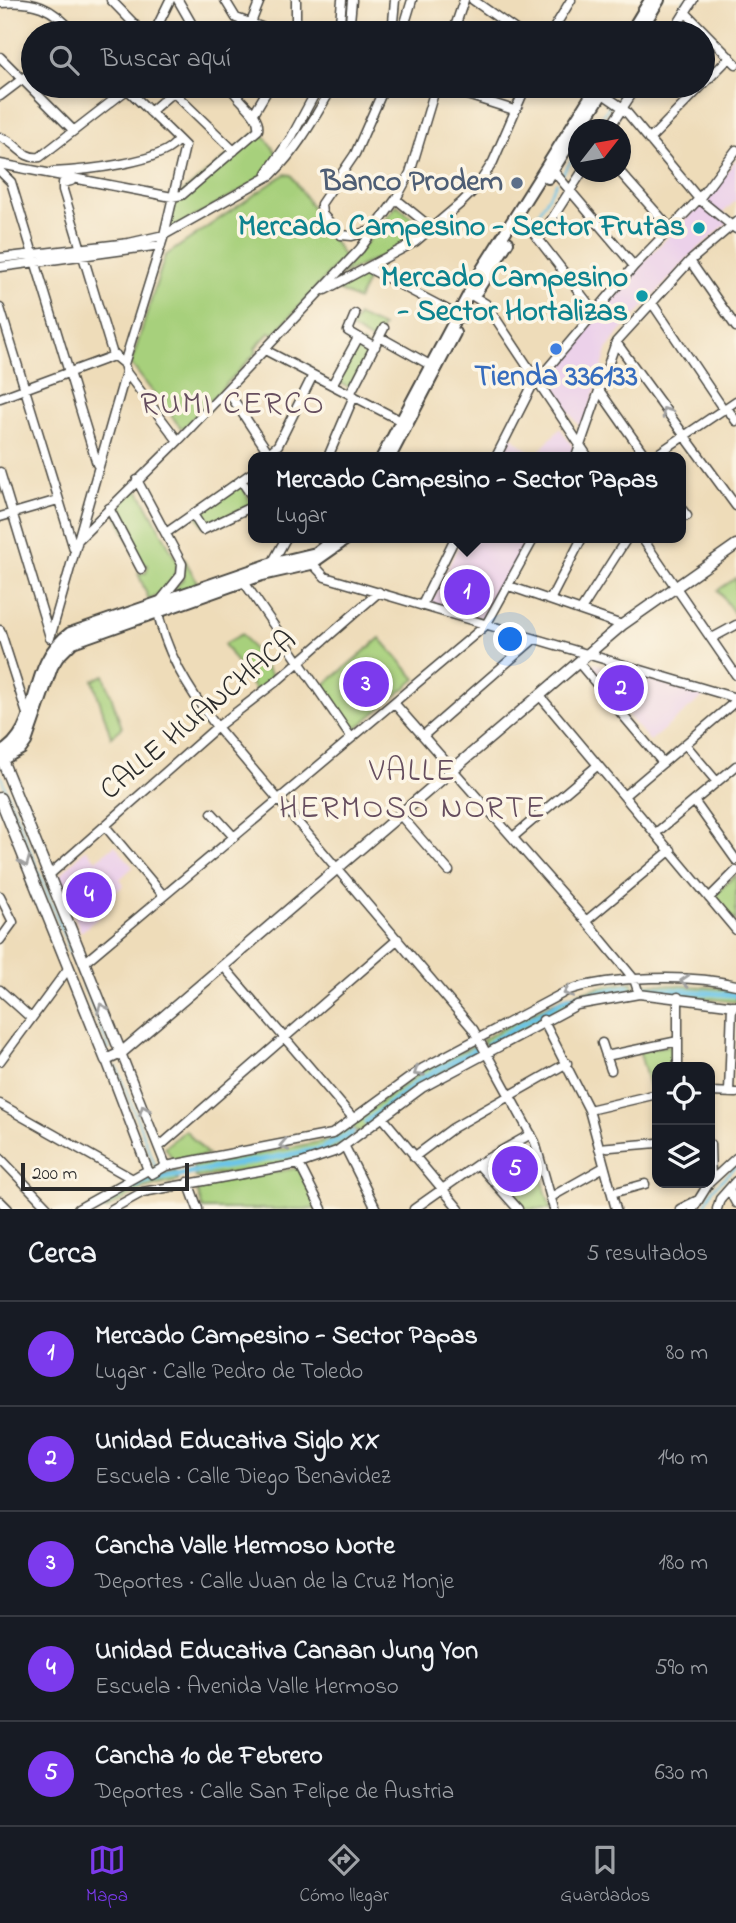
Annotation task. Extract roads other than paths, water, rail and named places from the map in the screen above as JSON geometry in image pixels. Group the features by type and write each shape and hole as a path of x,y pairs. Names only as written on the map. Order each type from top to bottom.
{"highway":[{"path":"637,21 650,0"},
{"path":"646,21 659,0"},
{"path":"385,452 471,294 593,98"},
{"path":"585,119 594,98"},
{"path":"471,294 522,218 550,168 568,145"},
{"path":"392,452 430,365 460,316"},
{"path":"309,560 329,543"},
{"path":"1,757 16,742 27,717 44,661 54,646 271,569 309,560 339,543"},
{"path":"158,609 244,582 271,569"},
{"path":"1,757 21,749 26,741 52,667 54,646"}],"main road":[{"path":"2,803 106,1060 121,1053 224,967 622,625 674,585 736,545"},
{"path":"1,757 121,1053"}],"street":[{"path":"111,0 131,21"},
{"path":"160,21 170,0"},
{"path":"178,0 190,21"},
{"path":"225,0 236,18 245,21"},
{"path":"252,21 260,0"},
{"path":"296,0 296,21"},
{"path":"340,21 342,0"},
{"path":"350,21 352,0"},
{"path":"393,21 395,0"},
{"path":"406,21 412,0"},
{"path":"457,21 464,0"},
{"path":"473,0 503,21"},
{"path":"558,21 570,0"},
{"path":"679,21 692,0"},
{"path":"0,3 22,1 51,10 62,21"},
{"path":"685,12 694,21"},
{"path":"715,43 733,61 715,78"},
{"path":"0,57 21,79"},
{"path":"0,96 21,82"},
{"path":"40,98 73,130"},
{"path":"0,137 35,159 114,98"},
{"path":"54,646 75,545 164,235 185,146 138,98"},
{"path":"150,112 165,98"},
{"path":"181,98 234,151"},
{"path":"47,172 81,181 173,197 187,192 259,126 254,113 238,98"},
{"path":"254,113 263,98"},
{"path":"259,183 291,138 312,98"},
{"path":"0,267 79,247 129,243 164,235 259,183 285,162 325,98"},
{"path":"374,230 341,235 322,214 321,204 355,154 380,98"},
{"path":"75,545 313,300 374,230 397,199 420,149 434,98"},
{"path":"476,98 514,110"},
{"path":"313,300 327,288 370,269 433,229 476,188 493,162 520,98"},
{"path":"579,452 615,342 690,261 735,225 699,199 623,108 611,98"},
{"path":"616,119 629,98"},
{"path":"649,140 694,98"},
{"path":"0,164 14,169 75,171 161,154 174,146 178,139"},
{"path":"499,452 537,381 634,266 699,199 736,150"},
{"path":"550,168 634,266"},
{"path":"0,171 11,182 97,464"},
{"path":"81,181 66,181 62,186 113,355 178,441"},
{"path":"539,239 575,182"},
{"path":"629,182 670,229"},
{"path":"397,199 433,229"},
{"path":"522,218 594,311"},
{"path":"0,258 82,257 161,245"},
{"path":"690,261 736,327"},
{"path":"370,269 460,316"},
{"path":"471,294 486,304 586,452"},
{"path":"652,303 736,421"},
{"path":"0,308 58,500 75,545"},
{"path":"355,314 347,329 375,347"},
{"path":"330,452 352,395 384,328"},
{"path":"380,337 430,365"},
{"path":"332,385 358,338"},
{"path":"615,342 736,506"},
{"path":"265,350 403,423"},
{"path":"0,398 129,351"},
{"path":"272,452 313,375"},
{"path":"227,390 268,452"},
{"path":"599,390 642,452"},
{"path":"661,452 736,401"},
{"path":"0,472 54,646"},
{"path":"166,533 194,516 248,476"},
{"path":"137,480 182,564 182,571 158,609 188,686 217,727 467,1020 531,1134 554,1209"},
{"path":"241,480 248,490"},
{"path":"0,517 58,500"},
{"path":"109,508 141,569"},
{"path":"194,516 203,530 248,509"},
{"path":"66,525 81,525"},
{"path":"271,569 284,543"},
{"path":"422,605 453,543"},
{"path":"84,962 350,736 394,703 486,625 531,543"},
{"path":"550,600 579,543"},
{"path":"581,610 624,543"},
{"path":"645,543 736,674"},
{"path":"309,560 324,577 736,700"},
{"path":"244,582 350,736"},
{"path":"509,586 622,625"},
{"name":"CALLE HUANCHACA","path":"49,875 217,727 300,661 379,592"},
{"path":"712,638 736,625"},
{"path":"0,631 27,717"},
{"path":"424,735 534,639"},
{"path":"578,662 663,763"},
{"path":"540,696 736,929"},
{"path":"625,795 736,700"},
{"path":"394,703 586,921 634,979 639,994"},
{"path":"685,744 717,782"},
{"path":"513,837 598,765"},
{"path":"657,832 734,771"},
{"path":"694,801 736,860"},
{"path":"0,819 2,803"},
{"path":"212,813 234,837"},
{"path":"401,816 449,871"},
{"path":"105,826 163,895"},
{"path":"586,921 671,850"},
{"path":"709,898 736,871"},
{"path":"0,896 13,922 0,940"},
{"path":"159,1147 398,939"},
{"path":"224,967 353,1118"},
{"path":"0,1061 68,969"},
{"path":"112,1209 143,1192 186,1174 326,1136 423,1068 569,990 634,979 736,985"},
{"path":"0,990 31,1018"},
{"path":"121,1053 166,1166 186,1174 299,1164 345,1147 422,1088 543,1020 577,1005 639,994 734,1005 733,1093 715,1092"},
{"path":"678,997 678,1062"},
{"path":"543,1020 589,1110 616,1209"},
{"path":"606,1056 678,1041"},
{"path":"602,1043 611,1070"},
{"path":"106,1060 148,1170 152,1174 160,1172 166,1166"},
{"path":"414,1157 453,1128 567,1063"},
{"path":"589,1110 652,1095"},
{"path":"0,1104 131,1178"},
{"path":"383,1118 459,1209"},
{"path":"414,1209 478,1164 531,1134"},
{"path":"599,1148 652,1143"},
{"path":"345,1147 376,1209"},
{"path":"0,1158 49,1209"},
{"path":"715,1177 736,1158"},
{"path":"299,1164 322,1209"},
{"path":"478,1164 518,1209"},
{"path":"0,1174 8,1166"},
{"path":"551,1197 604,1167"},
{"path":"78,1209 148,1170"},
{"path":"186,1174 198,1209"},
{"path":"717,1209 736,1181"},
{"path":"612,1193 645,1184"},
{"path":"693,1209 706,1188"},
{"path":"729,1190 736,1203"},
{"path":"680,1209 697,1200"},
{"path":"0,1201 8,1209"}],"waterway":[{"path":"672,21 685,0"},
{"path":"599,119 611,104"},
{"path":"562,175 568,166"},
{"path":"535,219 557,182"},
{"path":"0,774 109,1049"},
{"path":"489,1043 566,999 628,987"},
{"path":"644,988 736,995"},
{"path":"366,1122 421,1079 475,1050"},
{"path":"117,1067 156,1168"},
{"path":"97,1209 130,1188 151,1180 321,1149 352,1133"},
{"path":"703,1209 713,1189 736,1166"}],"place":[{"name":"Banco Prodem","path":"517,183"},
{"name":"Mercado Campesino - Sector Frutas","path":"699,228"},
{"name":"Mercado Campesino - Sector Hortalizas","path":"642,296"},
{"name":"Tienda 336133","path":"556,349"},
{"name":"Mercado Campesino - Sector Papas","path":"467,592"},
{"name":"Cancha Valle Hermoso Norte","path":"366,684"},
{"name":"Unidad Educativa Siglo XX","path":"621,688"},
{"name":"Unidad Educativa Canaan Jung Yon","path":"89,895"},
{"name":"Cancha 10 de Febrero","path":"515,1169"}],"district":[{"name":"RUMI CERCO","path":"233,405"},
{"name":"VALLE HERMOSO NORTE","path":"413,790"}]}
